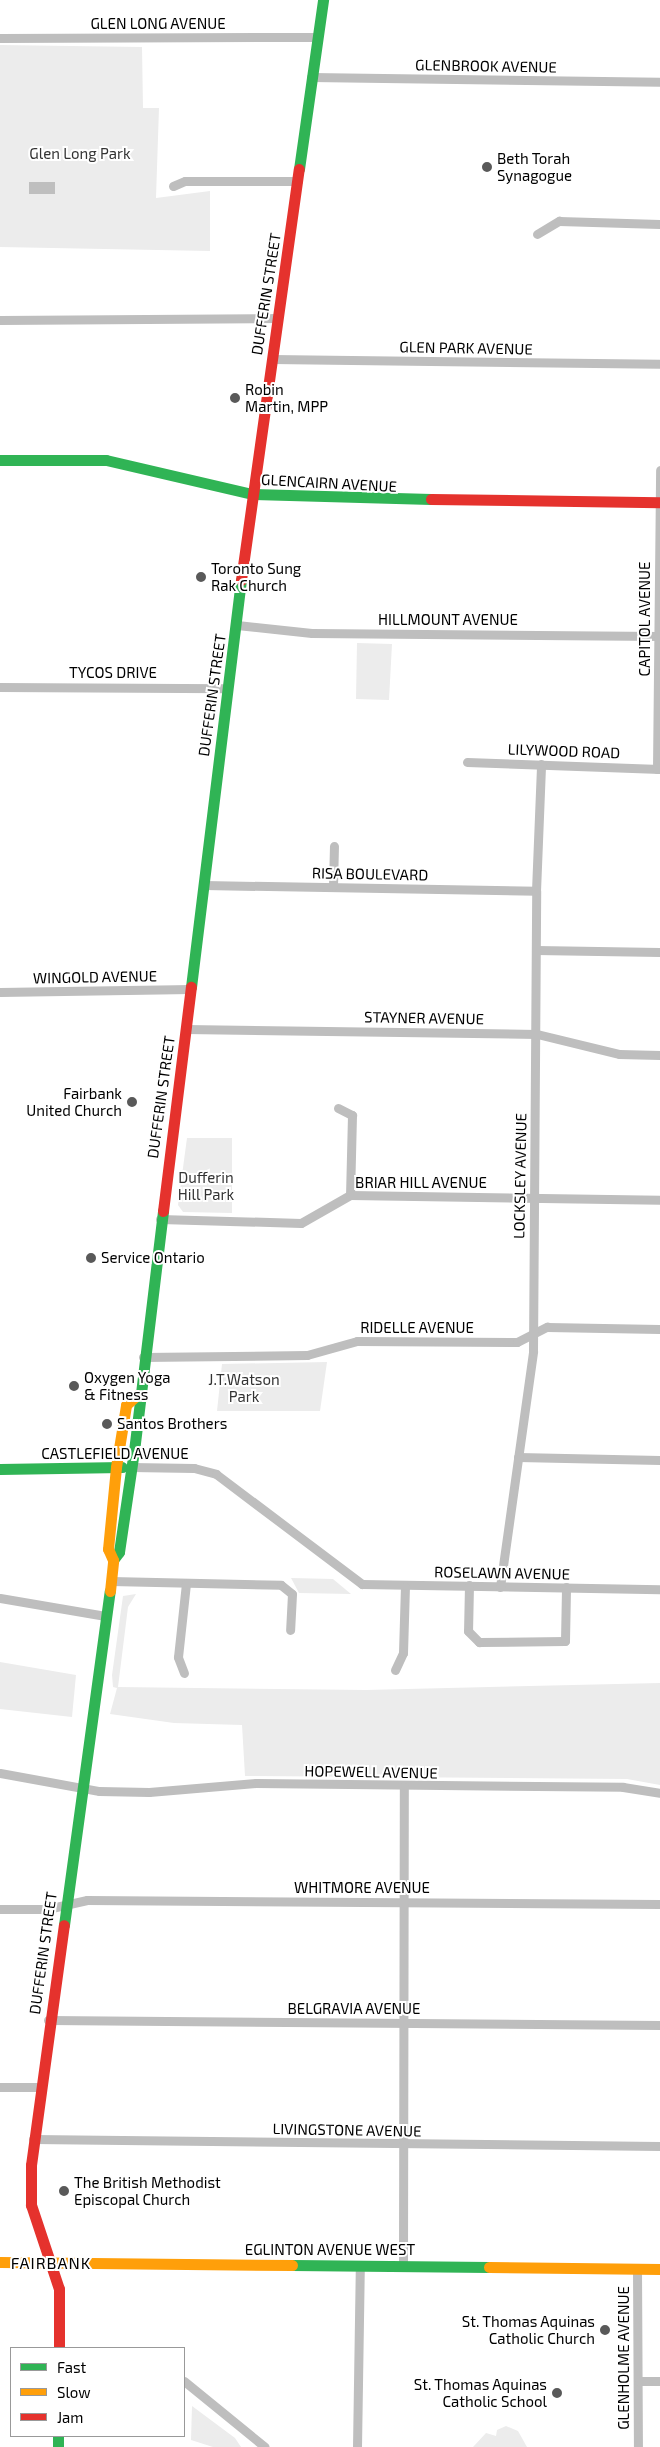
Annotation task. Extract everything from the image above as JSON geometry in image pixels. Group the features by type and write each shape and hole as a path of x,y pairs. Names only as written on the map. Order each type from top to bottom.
{"main road":[{"name":"DUFFERIN STREET","path":"113,1560 119,1552 131,1467 137,1396 186,1029 252,494 323,0"},
{"name":"GLENCAIRN AVENUE","path":"0,460 106,460 252,494 352,502 660,502"},
{"name":"DUFFERIN STREET","path":"59,2347 59,2289 31,2205 33,2139 48,2020 111,1581 113,1560 108,1549 116,1468 126,1405 137,1396"},
{"name":"CASTLEFIELD AVENUE","path":"0,1470 131,1467"},
{"name":"EGLINTON AVENUE WEST","path":"0,2262 660,2269"}],"street":[{"name":"GLEN LONG AVENUE","path":"0,38 317,37"},
{"name":"GLENBROOK AVENUE","path":"311,77 660,82"},
{"path":"173,186 185,180 298,181"},
{"path":"537,234 559,221 660,224"},
{"path":"0,320 278,318"},
{"name":"GLEN PARK AVENUE","path":"272,360 660,364"},
{"name":"CAPITOL AVENUE","path":"659,769 660,470"},
{"name":"HILLMOUNT AVENUE","path":"236,625 312,633 659,636"},
{"name":"TYCOS DRIVE","path":"0,687 227,688"},
{"name":"LILYWOOD ROAD","path":"467,762 659,769"},
{"name":"LOCKSLEY AVENUE","path":"500,1586 518,1457 532,1334 537,1034 536,891 541,764"},
{"path":"334,846 334,886"},
{"name":"RISA BOULEVARD","path":"204,885 536,891"},
{"path":"536,950 660,952"},
{"name":"WINGOLD AVENUE","path":"0,992 191,989"},
{"name":"STAYNER AVENUE","path":"186,1029 537,1034 619,1054 660,1055"},
{"path":"338,1108 352,1115 350,1195"},
{"name":"BRIAR HILL AVENUE","path":"160,1219 301,1223 350,1195 660,1200"},
{"name":"RIDELLE AVENUE","path":"143,1357 307,1355 357,1341 517,1342 547,1328 660,1329"},
{"path":"518,1457 660,1460"},
{"name":"CASTLEFIELD AVENUE","path":"131,1467 194,1468 216,1474 345,1575"},
{"name":"ROSELAWN AVENUE","path":"345,1575 362,1584 405,1587 470,1585 660,1589"},
{"path":"111,1581 281,1585 292,1594 290,1630"},
{"path":"184,1673 178,1657 186,1584"},
{"path":"470,1585 468,1631 475,1640 565,1641 566,1587"},
{"path":"395,1670 403,1653 405,1587"},
{"path":"0,1598 105,1616"},
{"name":"HOPEWELL AVENUE","path":"0,1773 82,1788 149,1792 244,1783 404,1787 623,1787 660,1793"},
{"path":"403,2265 404,1787"},
{"name":"WHITMORE AVENUE","path":"0,1909 65,1906 87,1900 660,1904"},
{"name":"BELGRAVIA AVENUE","path":"48,2020 660,2025"},
{"path":"0,2087 40,2087"},
{"name":"LIVINGSTONE AVENUE","path":"33,2139 660,2146"},
{"path":"357,2447 360,2265"},
{"name":"GLENHOLME AVENUE","path":"638,2268 638,2447"},
{"path":"639,2381 660,2381"},
{"path":"185,2382 265,2447"}],"green space":[{"name":"Glen Long Park","path":"0,45 142,47 143,108 159,108 156,198 210,191 210,251 0,247"},
{"path":"357,643 392,644 389,700 356,699"},
{"name":"Dufferin Hill Park","path":"187,1138 232,1138 232,1213 183,1212 178,1205"},
{"name":"J.T.Watson Park","path":"327,1362 320,1411 217,1411 222,1364"},
{"path":"291,1578 333,1579 351,1594 299,1593"},
{"path":"136,1594 128,1607 118,1687 366,1690 660,1683 660,1785 627,1779 245,1776 242,1725 174,1723 110,1714 117,1688 113,1687 112,1675 123,1596"},
{"path":"0,1662 76,1675 72,1717 0,1709"},
{"path":"192,2406 235,2438 241,2447 213,2447 191,2440"},
{"path":"506,2426 518,2431 527,2447 473,2447 486,2433 496,2436 497,2430"}],"shaded area":[{"path":"29,182 55,182 55,194 29,194"}],"traffic: fast":[{"path":"299,169 323,0"},
{"path":"0,460 106,460 252,494 431,499"},
{"path":"191,987 241,580"},
{"path":"113,1560 119,1552 134,1451 163,1211"},
{"path":"0,1469 122,1467"},
{"path":"64,1925 110,1591"},
{"path":"292,2265 489,2267"},
{"path":"58,2437 58,2447"}],"traffic: slow":[{"path":"110,1591 113,1560 108,1549 116,1467 126,1405 137,1395"},
{"path":"0,2262 292,2265"},
{"path":"489,2267 660,2269"}],"traffic: jam":[{"path":"241,580 299,169"},
{"path":"431,499 660,502"},
{"path":"163,1211 191,987"},
{"path":"59,2347 59,2289 31,2205 31,2165 64,1925"}],"place":[{"name":"Beth Torah Synagogue","path":"487,167"},
{"name":"Robin Martin, MPP","path":"235,398"},
{"name":"Toronto Sung Rak Church","path":"201,577"},
{"name":"Fairbank United Church","path":"132,1102"},
{"name":"Service Ontario","path":"91,1258"},
{"name":"Oxygen Yoga & Fitness","path":"74,1386"},
{"name":"Santos Brothers","path":"107,1424"},
{"name":"The British Methodist Episcopal Church","path":"64,2191"},
{"name":"St. Thomas Aquinas Catholic Church","path":"605,2330"},
{"name":"St. Thomas Aquinas Catholic School","path":"557,2393"}],"district":[{"name":"FAIRBANK","path":"51,2263"}]}
